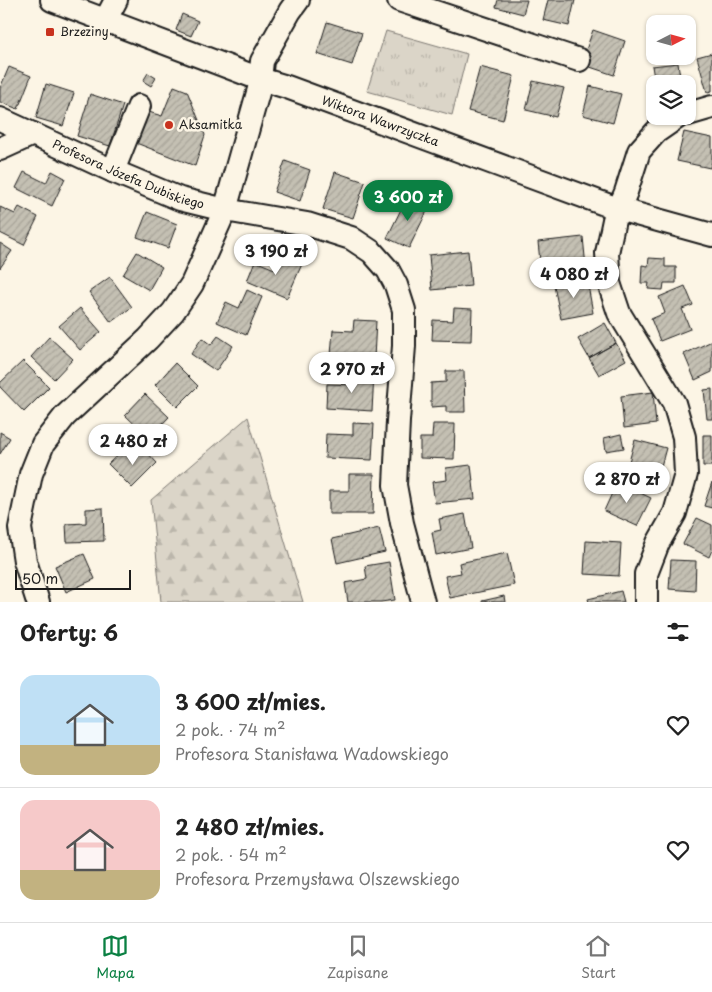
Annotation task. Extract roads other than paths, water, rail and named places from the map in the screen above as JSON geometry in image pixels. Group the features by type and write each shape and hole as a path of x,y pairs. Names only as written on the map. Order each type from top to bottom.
{"street":[{"name":"Wiktora Wawrzyczka","path":"52,0 111,10 260,79 287,87 618,209 712,235"},
{"path":"38,602 25,561 10,528 43,444 64,416 148,339 173,312 192,284 225,210 259,89 262,61 298,0"},
{"path":"399,0 579,60"},
{"path":"113,171 139,106"},
{"path":"696,112 712,107"},
{"name":"Profesora Józefa Dubiskiego","path":"0,119 113,171 180,199 225,210 307,224 351,238 372,252 388,270 396,285 404,310 395,485 402,523 423,602"},
{"path":"646,602 646,574 658,543 675,513 686,474 684,437 674,403 619,313 609,283 607,253 618,209 626,192 639,151 656,132 666,125"},
{"path":"0,149 33,134"}],"place":[{"name":"Brzeziny","path":"50,32"},
{"name":"Aksamitka","path":"169,125"}]}
